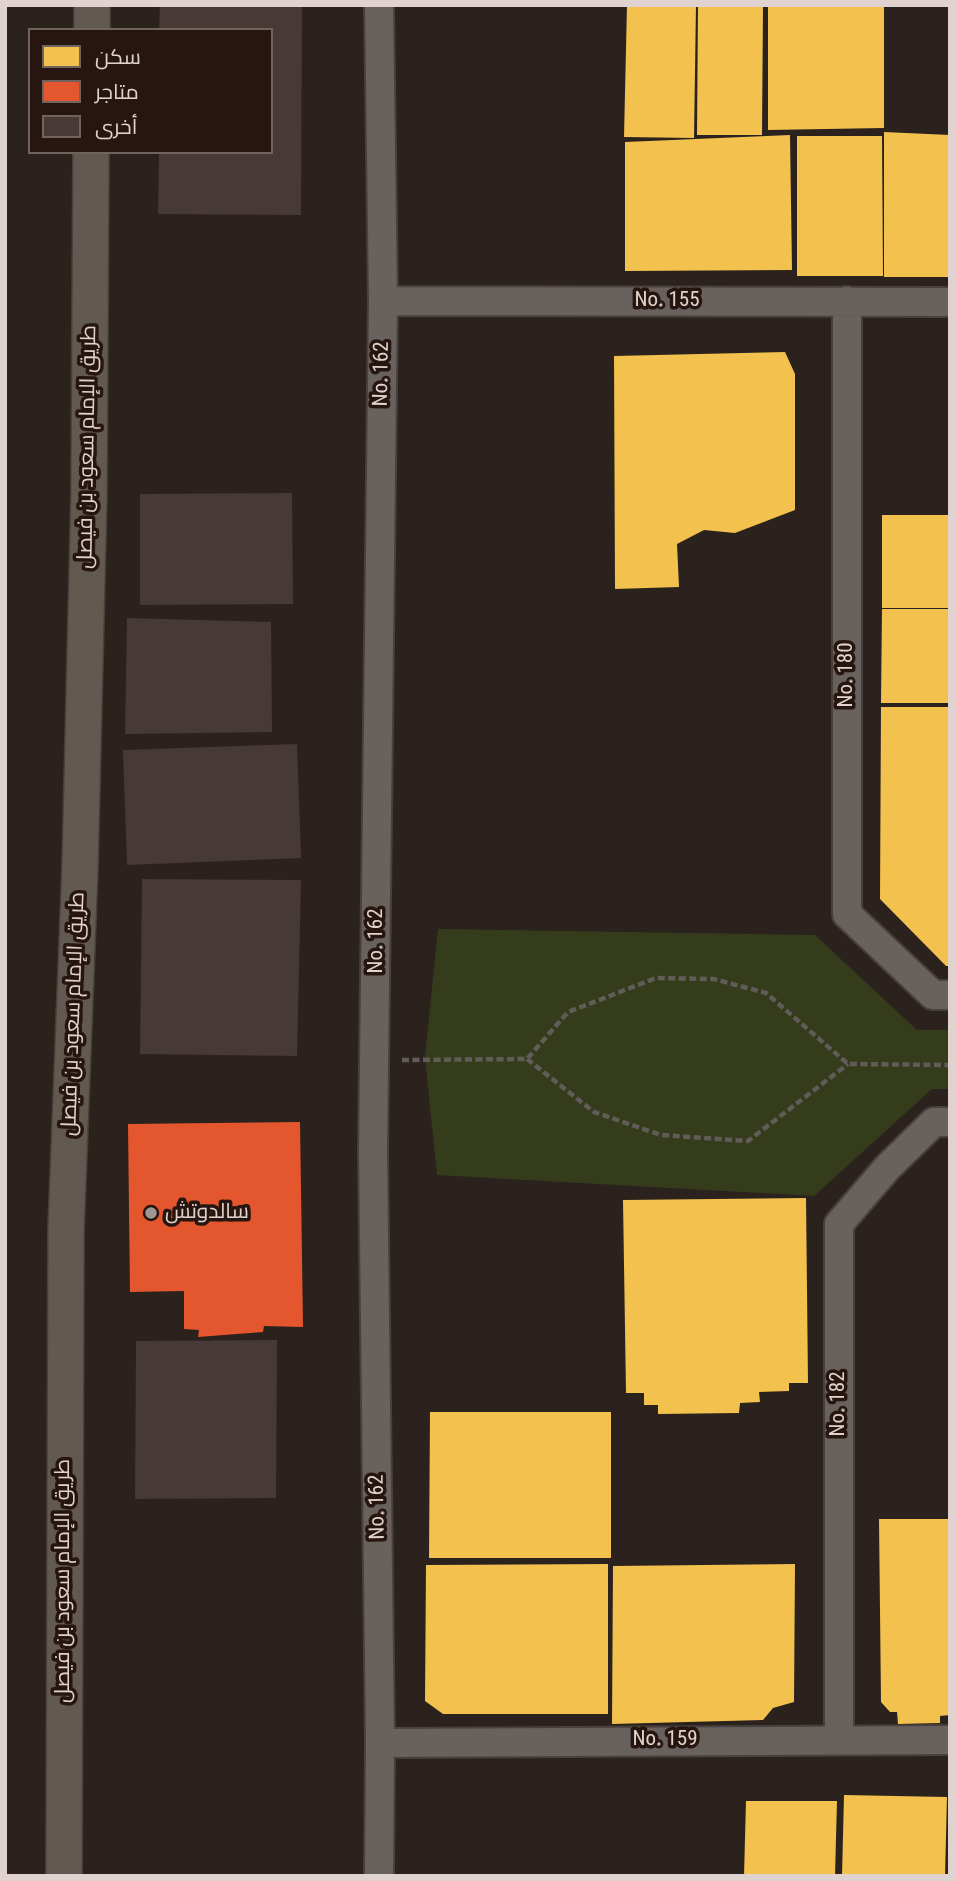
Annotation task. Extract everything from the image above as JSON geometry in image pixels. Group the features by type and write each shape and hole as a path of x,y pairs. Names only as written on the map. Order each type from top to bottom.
{"main road":[{"path":"92,5 92,28"},
{"name":"طريق الإمام سعود بن فيصل","path":"64,1876 66,1229 82,798 89,493 91,154"}],"street":[{"name":"No. 162","path":"379,5 383,301 373,1151 380,1743 379,1876"},
{"name":"No. 155","path":"383,301 950,302"},
{"name":"No. 180","path":"848,301 847,914 933,995 950,995"},
{"name":"No. 182","path":"839,1739 839,1224 887,1168 934,1122 950,1122"},
{"name":"No. 159","path":"380,1743 950,1740"}],"path":[{"path":"527,1059 568,1012 656,978 714,979 766,993 848,1064"},
{"path":"376,1061 527,1059 594,1112 661,1135 748,1141 848,1064 950,1065"}],"green space":[{"path":"438,929 815,935 917,1030 950,1030 950,1089 932,1089 814,1196 437,1175 425,1057"}],"building: سكن":[{"path":"627,5 696,5 694,138 624,137"},
{"path":"698,5 763,5 762,135 697,135"},
{"path":"768,5 884,5 884,128 768,130"},
{"path":"884,132 950,135 950,277 884,277"},
{"path":"790,135 792,270 625,271 625,142"},
{"path":"797,136 882,136 883,276 797,276"},
{"path":"785,352 795,374 795,510 735,533 704,530 677,544 679,587 615,589 614,356"},
{"path":"882,515 950,515 950,608 882,608"},
{"path":"882,609 950,609 950,703 881,703"},
{"path":"881,707 950,707 950,966 946,966 880,899"},
{"path":"806,1198 808,1383 789,1383 789,1391 759,1392 760,1402 740,1403 739,1413 658,1414 658,1405 644,1405 644,1393 626,1393 623,1200"},
{"path":"430,1412 611,1412 611,1558 429,1558"},
{"path":"879,1519 950,1519 950,1715 940,1716 940,1723 898,1724 897,1712 890,1712 881,1702"},
{"path":"608,1564 608,1714 443,1714 425,1701 426,1565"},
{"path":"795,1564 794,1702 773,1708 763,1720 612,1724 613,1566"},
{"path":"844,1795 947,1797 945,1876 842,1876"},
{"path":"746,1801 837,1801 835,1876 744,1876"}],"building: متاجر":[{"path":"300,1122 303,1327 264,1326 263,1332 198,1337 199,1330 184,1329 184,1291 130,1292 128,1124"}],"building: أخرى":[{"path":"160,5 302,5 301,215 158,214 159,154 273,154 273,28 159,28"},
{"path":"292,493 293,604 140,605 140,494"},
{"path":"127,618 271,622 272,732 125,734"},
{"path":"297,744 301,858 127,865 123,750"},
{"path":"142,879 301,880 297,1056 140,1054"},
{"path":"277,1340 276,1498 135,1499 136,1341"}],"place":[{"name":"سالدوتش","path":"151,1213"}]}
